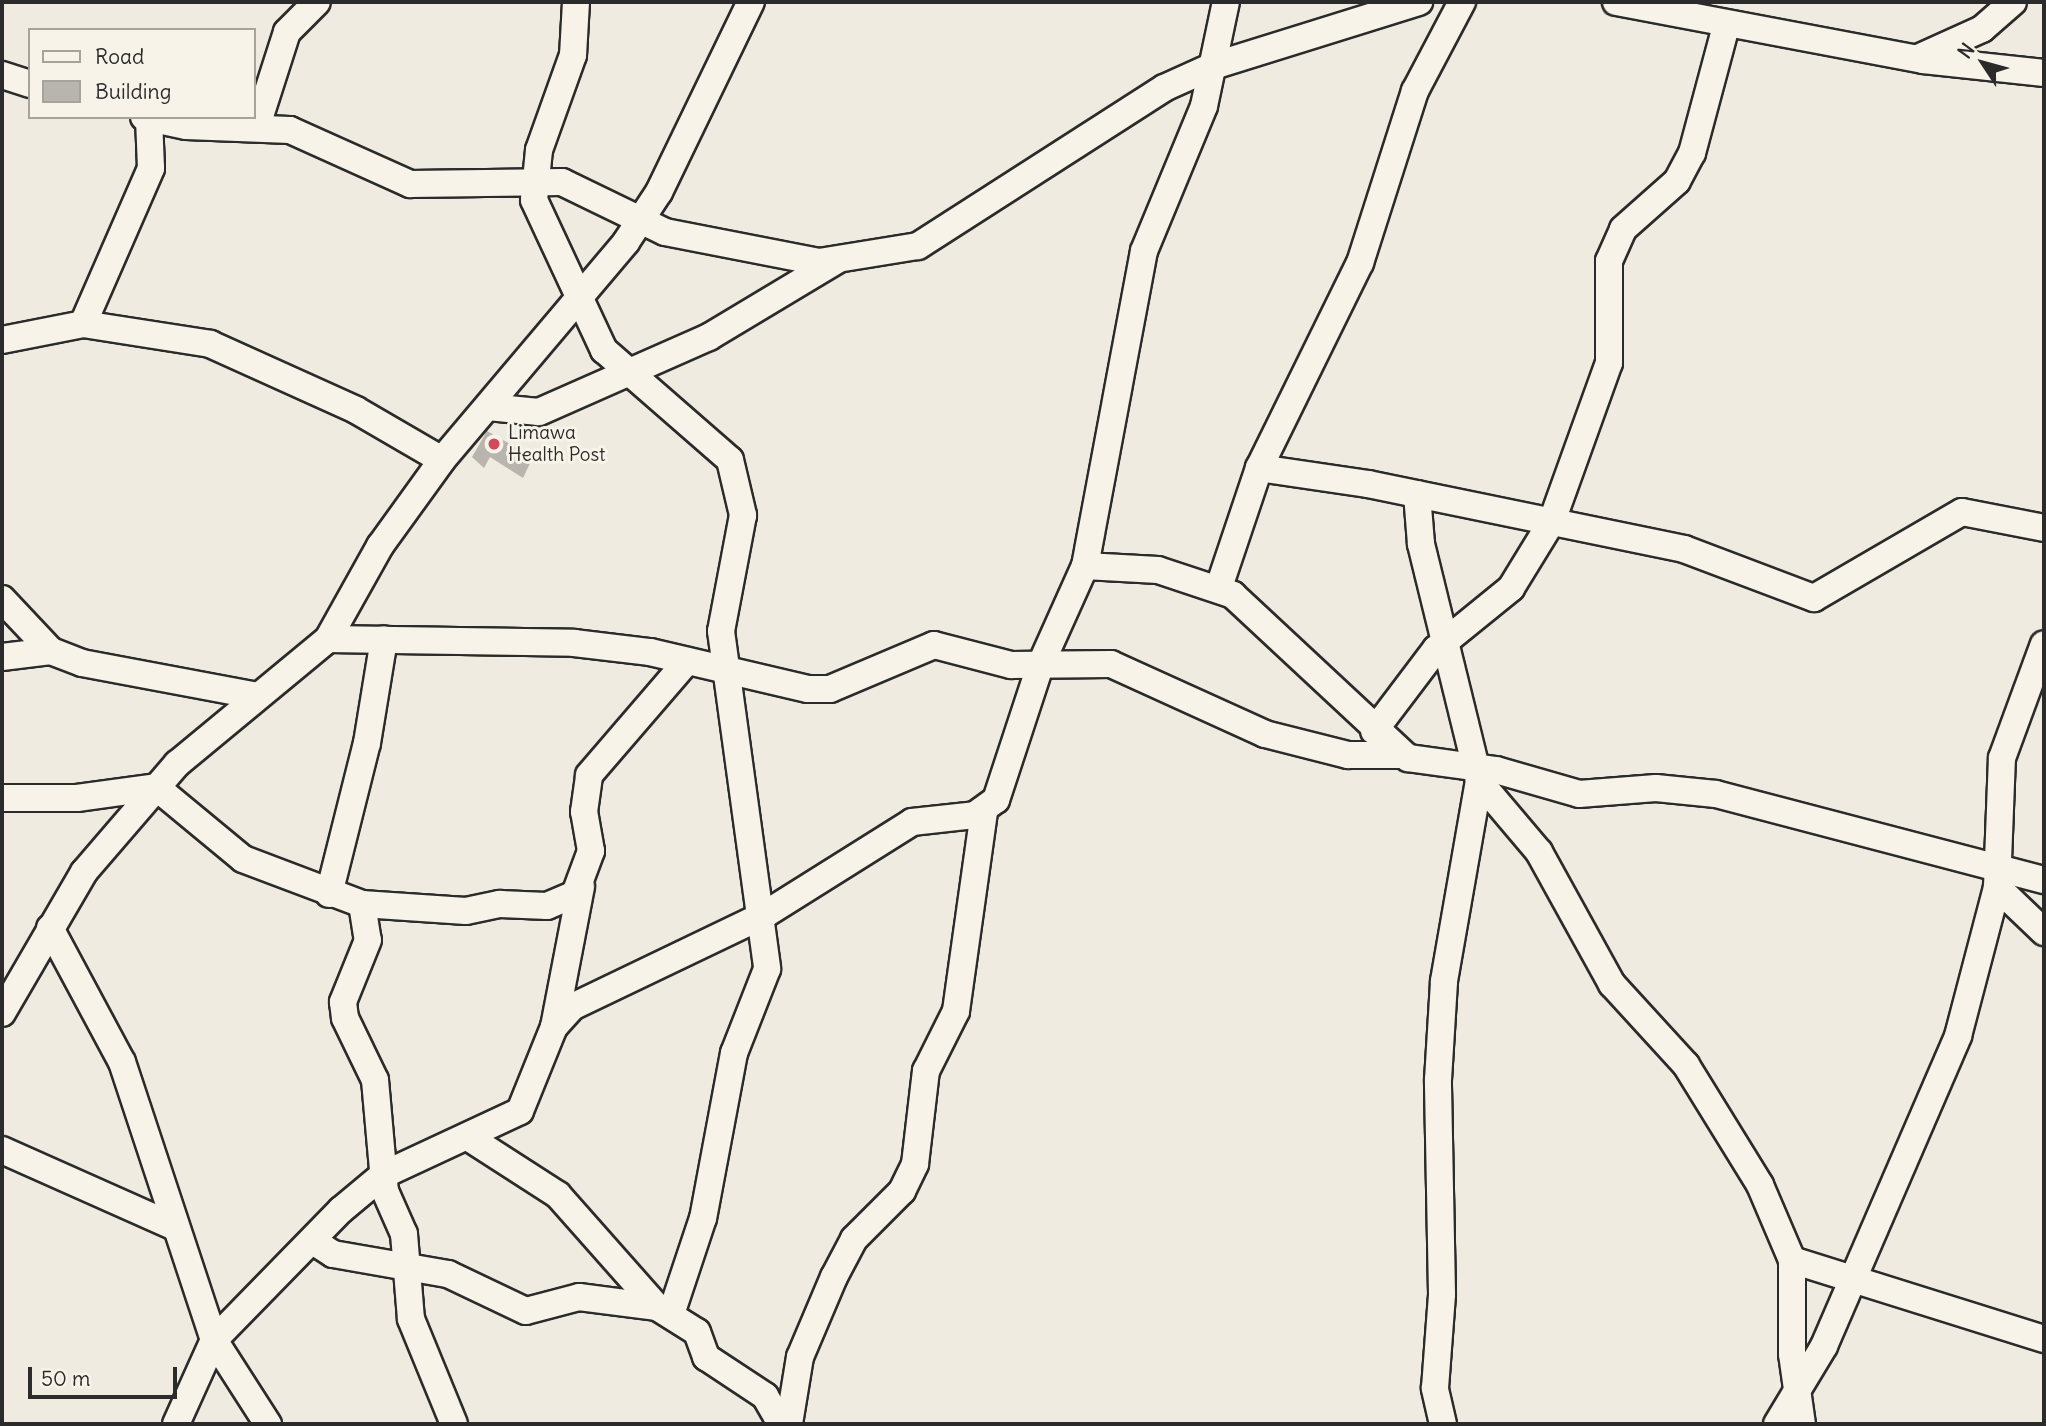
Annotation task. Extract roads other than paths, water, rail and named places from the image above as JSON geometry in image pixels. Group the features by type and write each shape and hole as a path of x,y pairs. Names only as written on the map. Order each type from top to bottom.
{"street":[{"path":"256,117 261,113 287,32 317,2"},
{"path":"576,2 573,55 533,181 544,225 578,299 624,374 702,432 730,460 741,487 743,515 721,631 764,915 767,968 734,1053 703,1218 664,1311"},
{"path":"2,1013 84,872 156,787 258,696 328,639 380,546 442,460 626,242 642,216 751,2"},
{"path":"554,1027 572,1007 764,915 912,822 984,812 996,800 1040,666 1085,566 1144,251 1178,178 1213,66 1226,2"},
{"path":"83,324 151,168 152,123 247,125 309,136 410,184 533,181 586,189 642,216 665,232 794,262 918,246 1124,109 1213,66 1419,2"},
{"path":"1219,587 1259,468 1360,262 1415,91 1462,2"},
{"path":"1616,2 1726,26 1916,59 2044,73"},
{"path":"1916,59 1982,29 2013,2"},
{"path":"1374,731 1444,644 1511,588 1552,521 1609,363 1609,261 1623,229 1677,181 1692,153 1726,26"},
{"path":"2,75 28,83"},
{"path":"247,125 254,119"},
{"path":"626,242 665,232"},
{"path":"488,407 540,412 709,337 844,256"},
{"path":"2,340 83,324 210,344 306,393 356,410 442,460"},
{"path":"1259,468 1417,494 1700,553 1768,585 1814,598 1962,512 2044,528"},
{"path":"1417,494 1414,512 1444,644 1478,774 1539,852 1612,984 1686,1065 1760,1185 1792,1260 1795,1396 1802,1424"},
{"path":"1085,566 1158,570 1219,587 1256,610 1374,731 1404,755 1430,765 1578,794 1656,788 1716,794 1998,878 2044,880"},
{"path":"2,599 51,651"},
{"path":"328,639 574,643 687,661 830,690 934,645 1011,665 1111,664 1265,734 1348,755 1404,755"},
{"path":"330,894 367,743 384,639"},
{"path":"1777,1424 1795,1396 1852,1279 1958,1036 1998,878 2002,758 2044,644"},
{"path":"2,657 51,651 136,677 258,696"},
{"path":"176,1424 214,1340 383,1175 520,1111 554,1027 581,887 591,851 584,812 589,775 687,661"},
{"path":"1443,1424 1435,1388 1442,1294 1438,1080 1444,981 1478,774"},
{"path":"2,798 77,798 156,787 243,859 362,904 534,907 564,900 581,887"},
{"path":"789,1424 800,1357 834,1277 853,1239 902,1191 915,1164 926,1071 958,1000 984,812"},
{"path":"1998,878 2044,932"},
{"path":"362,904 368,940 343,1002 375,1080 383,1175 404,1234 411,1319 454,1424"},
{"path":"50,929 122,1062 173,1226 214,1340 268,1424"},
{"path":"468,1137 558,1195 664,1311 697,1332 706,1357 765,1396 781,1424"},
{"path":"2,1150 173,1226"},
{"path":"313,1241 333,1254 405,1262 449,1274 526,1311 579,1297 664,1311"},
{"path":"1792,1260 2044,1339"}],"place":[{"name":"Limawa Health Post","path":"494,444"}]}
